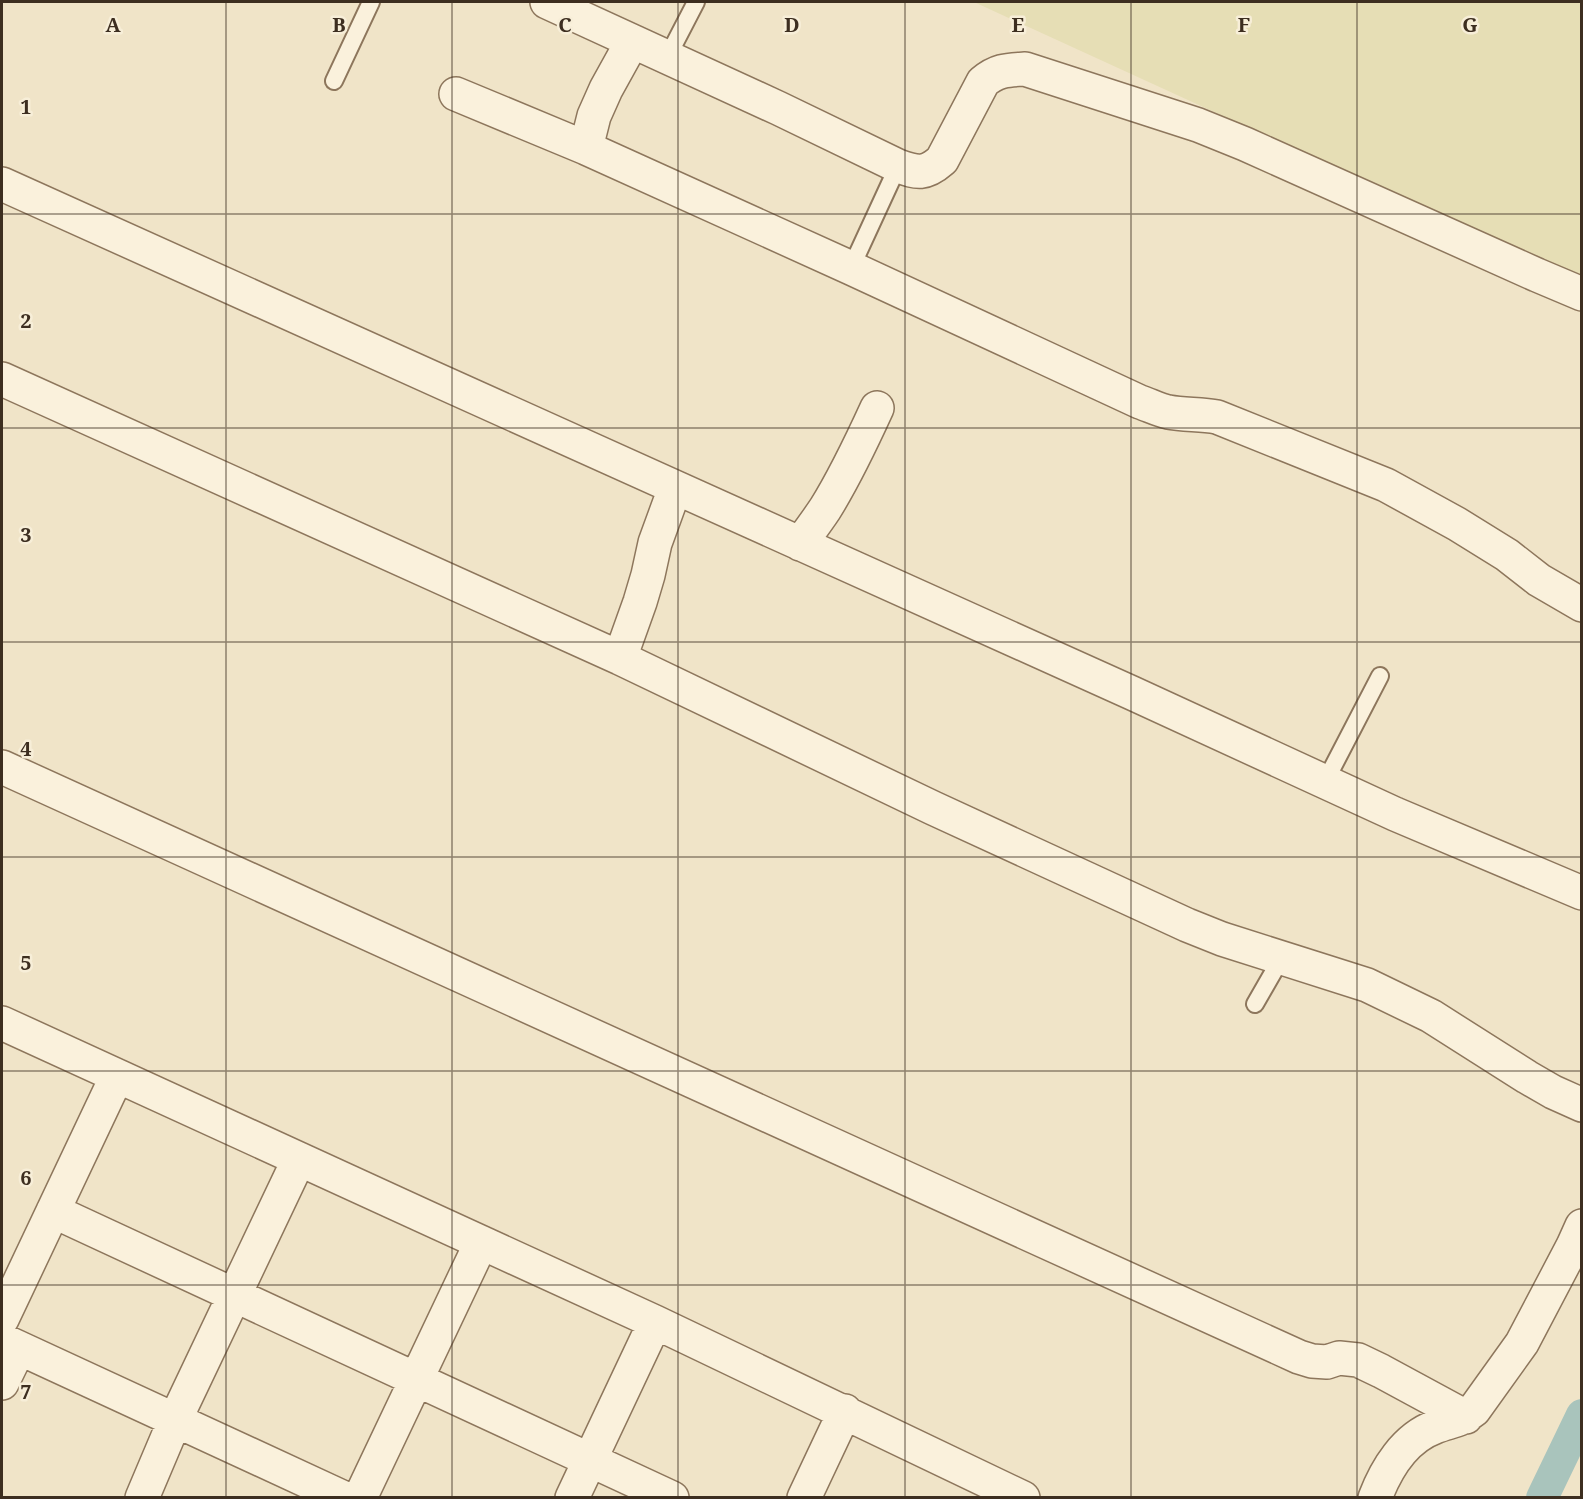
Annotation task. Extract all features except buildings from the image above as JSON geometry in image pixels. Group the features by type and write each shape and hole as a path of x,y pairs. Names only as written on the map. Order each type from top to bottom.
{"street":[{"path":"547,2 898,166 916,172 934,168 942,160 983,82 993,74 1025,69 1198,125 1245,144 1536,276 1581,294"},
{"path":"586,148 594,116 632,42"},
{"path":"456,94 586,148 1140,402 1166,412 1217,417 1386,485 1457,524 1507,555 1539,580 1581,605"},
{"path":"2,184 1395,814 1581,894"},
{"path":"2,379 620,658 933,808 1187,925 1222,939 1367,985 1394,997 1431,1016 1553,1092 1581,1105"},
{"path":"800,544 824,511 840,483 877,408"},
{"path":"620,658 648,575 655,543 675,488"},
{"path":"2,767 1299,1357 1327,1362 1339,1358 1358,1360 1466,1417"},
{"path":"2,1023 655,1322 1021,1497"},
{"path":"2,1319 117,1076"},
{"path":"142,1497 175,1420 298,1159"},
{"path":"53,1211 672,1497"},
{"path":"1375,1497 1392,1462 1412,1441 1433,1427 1466,1417 1474,1410 1522,1343 1573,1246 1581,1226"},
{"path":"360,1497 481,1243"},
{"path":"572,1497 655,1322"},
{"path":"2,1383 10,1344 175,1420 309,1490 344,1497"},
{"path":"804,1497 845,1412"}],"lane":[{"path":"334,81 371,2"},
{"path":"667,58 696,2"},
{"path":"851,268 898,166"},
{"path":"1325,782 1380,676"},
{"path":"1255,1004 1282,957"}],"shaded area":[{"path":"974,2 1581,2 1581,280"}],"waterway":[{"path":"1542,1498 1582,1415"}]}
